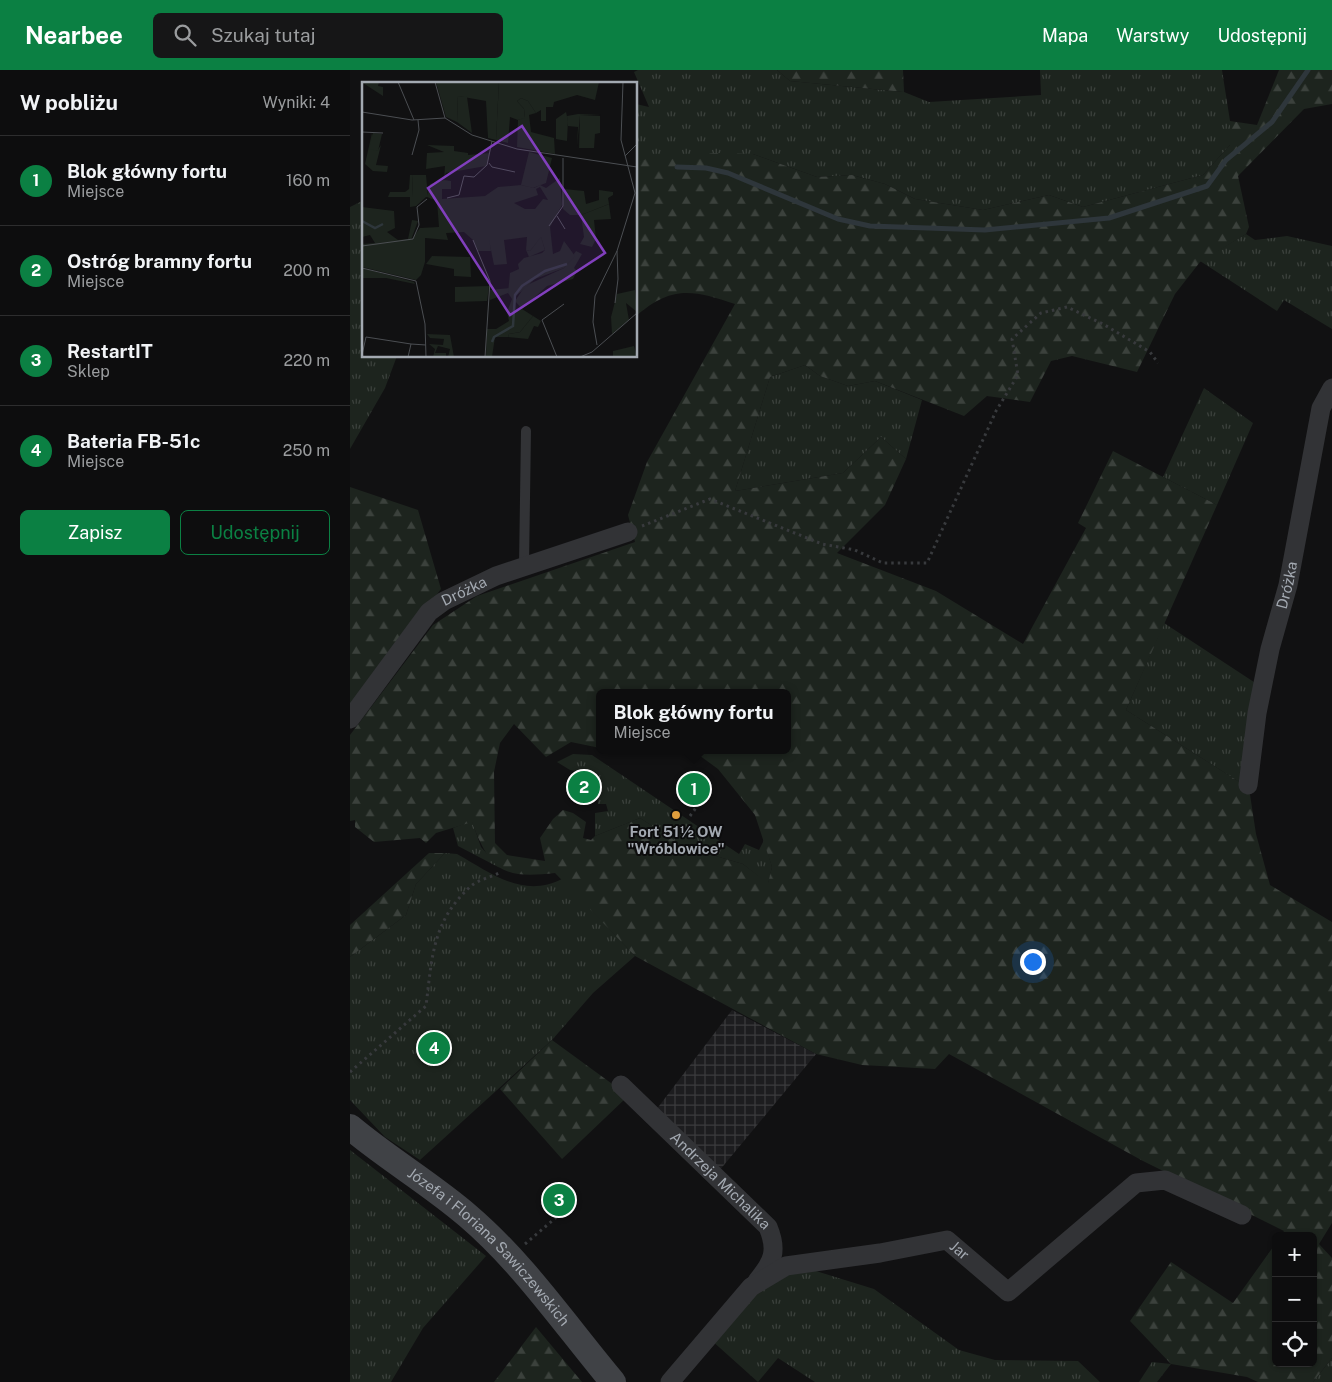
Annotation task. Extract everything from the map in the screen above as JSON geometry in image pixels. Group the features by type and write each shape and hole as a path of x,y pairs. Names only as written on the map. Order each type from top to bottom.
{"street":[{"name":"Dróżka","path":"1248,785 1258,713 1270,649 1288,585 1321,408 1332,388"},
{"name":"Dróżka","path":"350,719 429,612 444,601 488,580 524,566 628,532"},
{"name":"Andrzeja Michalika","path":"621,1086 768,1227 775,1243 770,1267 751,1287"},
{"name":"Józefa i Floriana Sawiczewskich","path":"350,1127 374,1148 444,1197 496,1243 613,1382"},
{"name":"Jar","path":"670,1382 751,1287 786,1266 880,1253 947,1240 1008,1292 1136,1183 1150,1180 1165,1180 1242,1215"}],"lane":[{"path":"524,566 526,432"}],"path":[{"path":"628,532 710,499 822,544 855,550 883,563 928,564 996,411 1018,375 1012,339 1041,313 1068,307 1103,324 1150,352 1158,363"},
{"path":"690,816 698,805"},
{"path":"350,1072 426,1006 435,941 448,913 472,885 500,873"},
{"path":"519,1249 559,1215"}],"shaded area":[{"path":"732,1010 816,1054 719,1171 656,1110"}],"green space":[{"path":"638,70 777,70 790,81 904,92 929,102 1041,95 1040,70 1222,70 1230,121 1230,145 1203,175 1083,207 1049,195 983,210 915,199 885,184 852,175 817,177 753,154 638,164 638,104 649,107 634,72"},
{"path":"777,70 903,70 904,92 790,81"},
{"path":"1279,70 1332,70 1332,104 1304,109 1238,176 1249,227 1246,234 1200,262 1175,294 1137,372 1072,356 1051,361 1030,402 987,396 964,416 875,381 848,386 820,376 805,365 770,377 735,491 843,473 881,437 906,459 885,505 837,553 936,591 1023,644 1086,528 1078,523 1113,451 1217,505 1126,710 1249,788 1256,834 1270,885 1332,922 1332,1223 1319,1244 1332,1258 1332,1358 1313,1382 1258,1382 1247,1377 1171,1364 1130,1321 1171,1262 1233,1303 1272,1249 1272,1367 1317,1367 1317,1232 1283,1232 1143,1161 949,1054 935,1069 862,1065 816,1054 635,956 555,873 523,874 501,868 492,861 485,851 472,822 436,833 426,843 420,838 374,842 355,827 355,820 350,821 350,735 433,625 477,596 635,542 628,515 647,462 735,304 695,293 683,293 661,299 638,314 638,162 646,159 716,153 753,154 817,177 852,175 885,184 915,199 983,210 1049,195 1083,207 1203,175 1230,145 1230,121 1257,125","holes":["596,689 791,689 791,754 697,754 718,769 755,815 772,867 768,883 743,864 685,847 640,818 595,836 591,840 583,838 586,822 573,813 563,810 553,819 540,838 545,861 507,855 495,843 494,772 500,743 514,724 546,757 571,742 596,747"]},
{"path":"362,201 362,358 396,358 385,388 350,449 350,207"},
{"path":"1246,234 1255,240 1287,236 1332,246 1332,329 1284,300 1277,311 1200,261"},
{"path":"805,365 820,376 848,386 875,381 922,400 906,459 881,437 843,473 735,491 770,377"},
{"path":"1204,388 1253,423 1217,505 1163,477"},
{"path":"350,487 418,510 441,589 350,710"},
{"path":"1164,623 1260,686 1244,785 1126,710"},
{"path":"573,754 592,755 739,854 745,844 759,850 764,840 772,867 768,884 743,864 685,847 640,818 595,836 595,813 608,811 606,804 598,804 596,783 589,774 570,770 557,762"},
{"path":"472,821 481,847 500,868 458,846 453,828"},
{"path":"429,853 445,853 416,884 406,915 350,957 350,925"},
{"path":"445,853 457,854 495,876 521,885 548,884 562,879 635,956 593,993 552,1040 420,1160 385,1137 350,1100 350,957 406,915 416,884"},
{"path":"552,1040 615,1086 626,1098 562,1159 500,1089"},
{"path":"350,1150 486,1256 423,1328 391,1382 350,1382"},
{"path":"803,1267 874,1289 959,1350 995,1360 1078,1361 1100,1382 815,1382 778,1358 758,1382 710,1339 744,1300"},
{"path":"536,1327 582,1382 494,1382"},
{"path":"1332,1358 1332,1382 1313,1382"},
{"path":"1152,1362 1171,1364 1157,1382 1139,1382"}],"waterway":[{"path":"677,167 706,168 728,173 838,219 870,226 985,230 1109,218 1207,186 1226,160 1272,122 1308,70"}],"place":[{"name":"Ostróg bramny fortu","path":"584,787"},
{"name":"Blok główny fortu","path":"694,789"},
{"name":"Fort 51½ OW \"Wróblowice\"","path":"676,815"},
{"name":"Bateria FB-51c","path":"434,1048"},
{"name":"RestartIT","path":"559,1200"}]}
